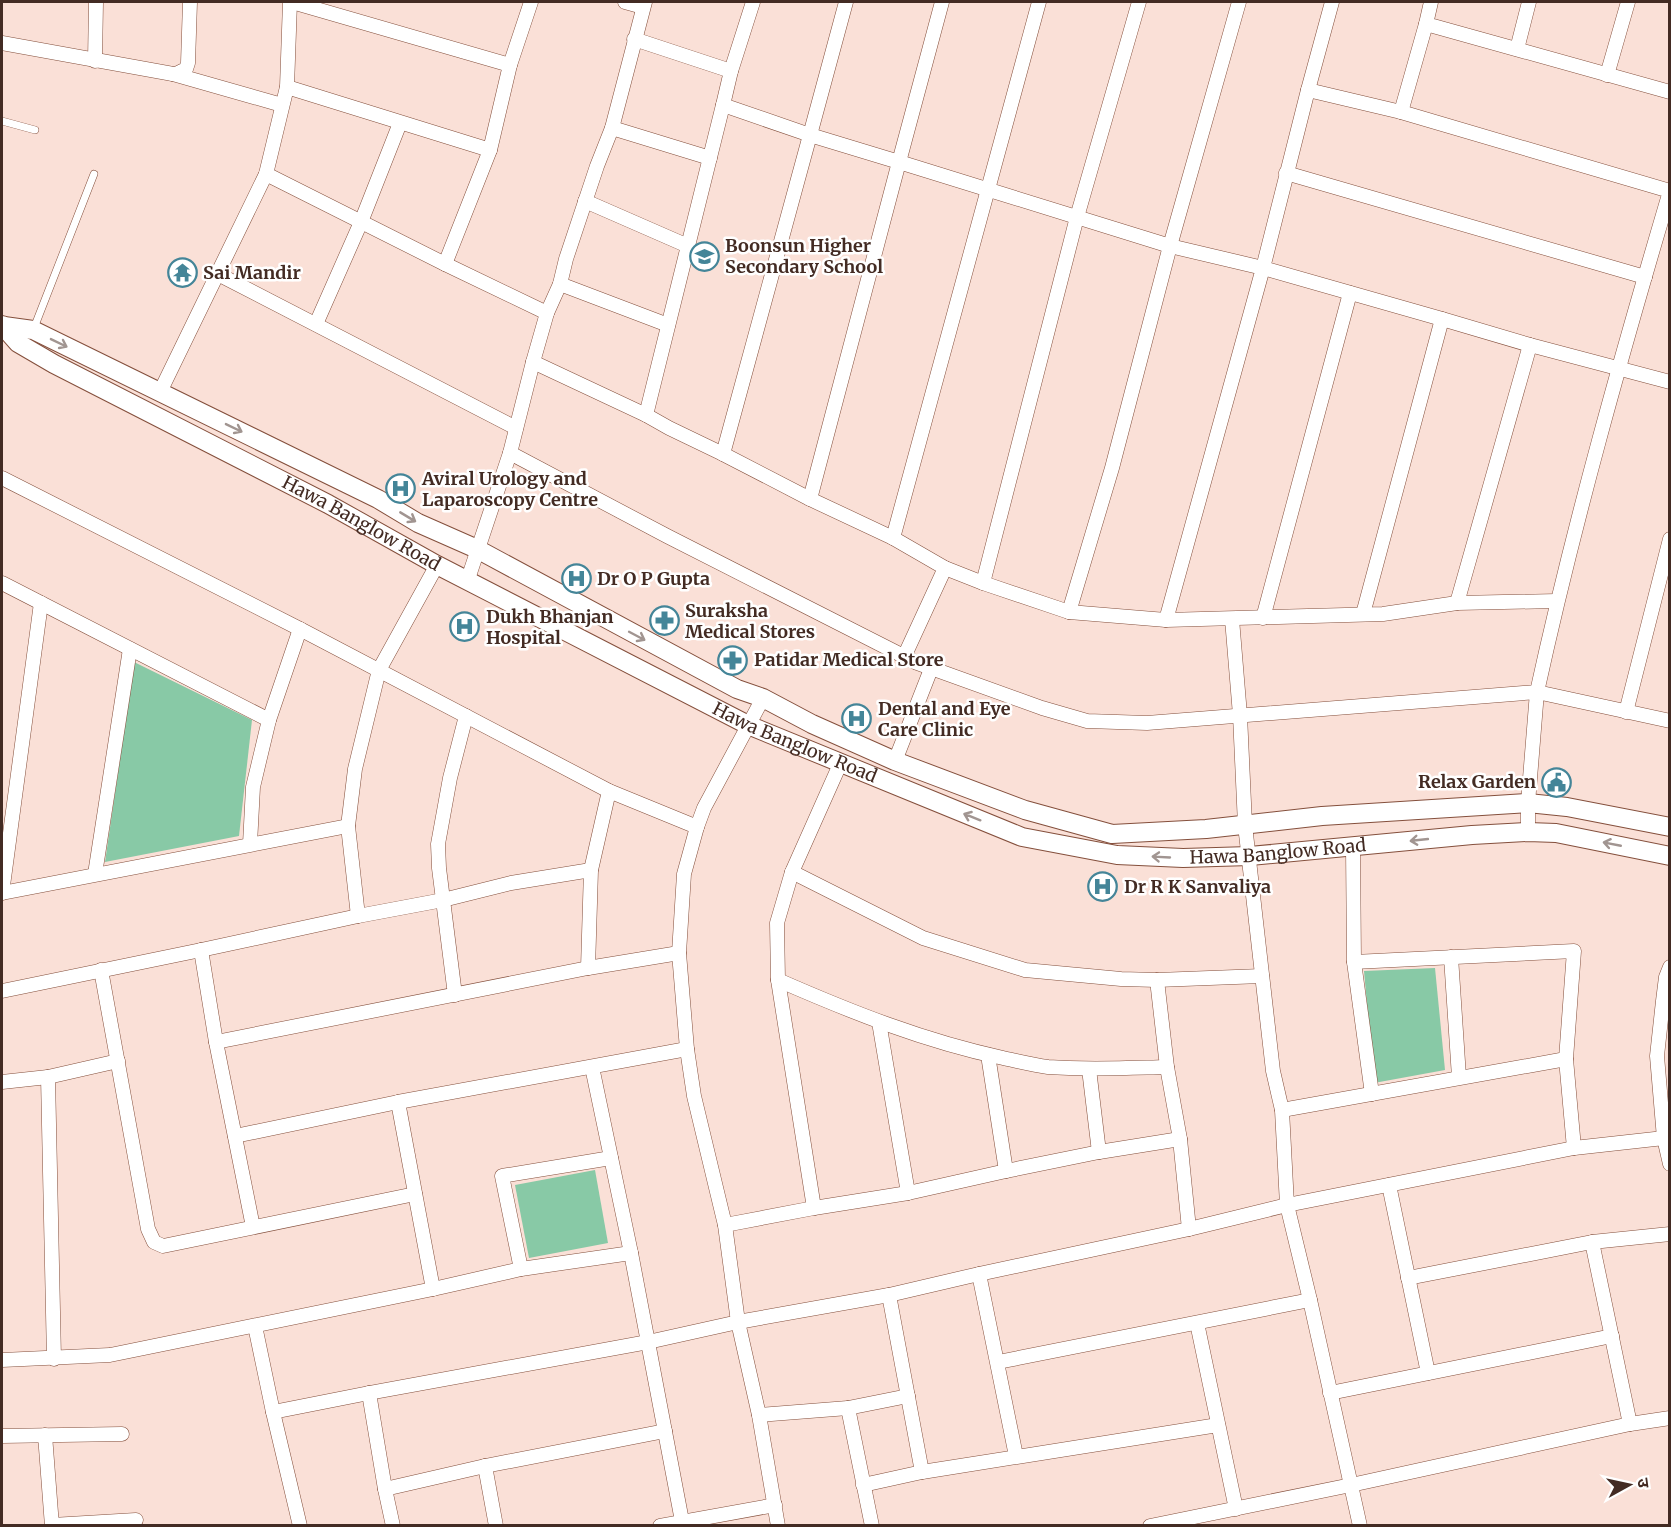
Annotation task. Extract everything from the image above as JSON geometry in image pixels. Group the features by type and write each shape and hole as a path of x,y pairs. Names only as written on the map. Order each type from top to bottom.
{"street":[{"path":"95,61 96,2"},
{"path":"173,74 186,69 188,63 190,2"},
{"path":"160,392 266,174 286,87 291,2 510,65"},
{"path":"445,264 490,150 510,65 531,2"},
{"path":"468,579 510,453 547,313 560,284 585,201 612,128 644,4 626,2"},
{"path":"646,415 731,71 753,2"},
{"path":"723,454 846,2"},
{"path":"810,499 942,2"},
{"path":"893,538 1040,2"},
{"path":"983,583 1077,217 1139,2"},
{"path":"1069,612 1112,468 1170,246 1239,2"},
{"path":"1166,620 1263,268 1332,2"},
{"path":"1401,112 1431,2"},
{"path":"1517,50 1529,2"},
{"path":"1607,75 1628,2"},
{"path":"1426,24 1670,92"},
{"path":"2,39 95,61 173,74 282,105"},
{"path":"634,39 731,71"},
{"path":"286,87 490,150"},
{"path":"1308,90 1401,112 1670,190 1618,370 1557,601 1537,692 1528,803 1528,832"},
{"path":"723,105 810,135 1170,246 1263,268 1618,370 1670,382"},
{"path":"316,324 361,222 400,123"},
{"path":"612,128 710,158"},
{"path":"1286,173 1645,277"},
{"path":"266,174 547,313"},
{"path":"585,201 687,246"},
{"path":"218,274 516,428"},
{"path":"560,284 668,325"},
{"path":"1263,618 1350,293"},
{"path":"1363,614 1442,319"},
{"name":"Hawa Banglow Road","path":"3,325 33,330 378,499 418,523 477,549 737,689 763,698 812,724 895,761 1026,810 1112,834 1245,825 1322,816 1528,803 1567,807 1670,827"},
{"name":"Hawa Banglow Road","path":"3,325 18,343 54,364 328,504 436,565 468,579 748,725 1022,837 1117,855 1183,858 1250,856 1472,835 1528,832 1556,833 1670,856"},
{"path":"1457,603 1530,345"},
{"path":"533,362 646,415 810,499 893,538 945,568 1069,612 1166,620 1232,619 1383,614 1457,603 1557,601"},
{"path":"510,453 904,657 931,669 1042,708 1087,721 1147,723 1537,692 1670,721"},
{"path":"2,478 300,629 609,791 697,827"},
{"path":"1626,712 1670,539"},
{"path":"358,916 348,826 355,769 379,670 436,565"},
{"path":"904,657 945,568"},
{"path":"2,583 269,720"},
{"path":"40,603 2,893 348,826"},
{"path":"1232,619 1240,715 1245,825 1273,1071 1282,1110 1287,1205 1360,1526"},
{"path":"250,844 253,787 269,720 300,629"},
{"path":"95,874 130,649"},
{"path":"895,761 931,669"},
{"path":"763,698 704,808 697,827 684,874 679,953 687,1049 694,1096 725,1225 738,1322 759,1415 778,1526"},
{"path":"455,995 438,844 450,778 466,716"},
{"path":"814,1208 778,980 777,923 792,872 841,762"},
{"path":"588,968 591,870 609,791"},
{"path":"1353,847 1354,962 1372,1094"},
{"path":"2,991 443,900 511,883 591,870"},
{"path":"792,872 923,938 1025,970 1158,980 1262,976"},
{"path":"201,950 216,1042 253,1227"},
{"path":"1354,962 1574,951 1566,1059 1574,1148"},
{"path":"216,1042 588,968 679,953"},
{"path":"1451,957 1459,1077"},
{"path":"1670,967 1657,1056 1664,1138 1670,1164"},
{"path":"101,970 148,1229 154,1242 163,1246 415,1194"},
{"path":"778,980 879,1022 988,1055 1046,1067 1089,1069 1167,1066"},
{"path":"1158,980 1167,1066 1180,1138 1188,1229"},
{"path":"879,1022 908,1193"},
{"path":"235,1136 398,1102 687,1049"},
{"path":"988,1055 1006,1171"},
{"path":"1282,1110 1566,1059"},
{"path":"2,1082 48,1077 118,1061"},
{"path":"592,1067 631,1252 682,1521"},
{"path":"1089,1069 1099,1152"},
{"path":"48,1077 54,1359"},
{"path":"398,1102 433,1289"},
{"path":"725,1225 908,1193 1099,1152 1180,1138"},
{"path":"273,1412 889,1295 1287,1205 1574,1148 1664,1138"},
{"path":"521,1269 502,1176 611,1158"},
{"path":"1389,1185 1428,1373"},
{"path":"1408,1278 1592,1242 1670,1234"},
{"path":"1592,1242 1630,1424"},
{"path":"2,1360 110,1355 521,1269 631,1252"},
{"path":"979,1274 1016,1456"},
{"path":"889,1295 922,1472"},
{"path":"998,1362 1310,1300"},
{"path":"1197,1323 1236,1509"},
{"path":"255,1326 300,1526"},
{"path":"1330,1393 1612,1336"},
{"path":"369,1393 393,1526"},
{"path":"759,1415 848,1408 908,1396"},
{"path":"848,1408 872,1526"},
{"path":"1150,1526 1630,1424 1670,1418"},
{"path":"863,1485 1016,1456 1218,1425"},
{"path":"385,1489 485,1466 665,1431"},
{"path":"2,1436 122,1434"},
{"path":"45,1435 52,1525 136,1520"},
{"path":"485,1466 496,1526"},
{"path":"660,1526 774,1505"}],"lane":[{"path":"2,121 35,130"},
{"path":"33,330 94,174"}],"green space":[{"path":"134,662 252,720 239,836 105,862"},
{"path":"1435,968 1445,1070 1374,1083 1364,971"},
{"path":"595,1170 608,1243 529,1258 515,1185"}],"place":[{"name":"Boonsun Higher Secondary School","path":"704,256"},
{"name":"Sai Mandir","path":"182,273"},
{"name":"Aviral Urology and Laparoscopy Centre","path":"401,489"},
{"name":"Dr O P Gupta","path":"576,579"},
{"name":"Suraksha Medical Stores","path":"664,621"},
{"name":"Dukh Bhanjan Hospital","path":"465,627"},
{"name":"Patidar Medical Store","path":"733,660"},
{"name":"Dental and Eye Care Clinic","path":"857,719"},
{"name":"Relax Garden","path":"1557,782"},
{"name":"Dr R K Sanvaliya","path":"1103,887"}]}
